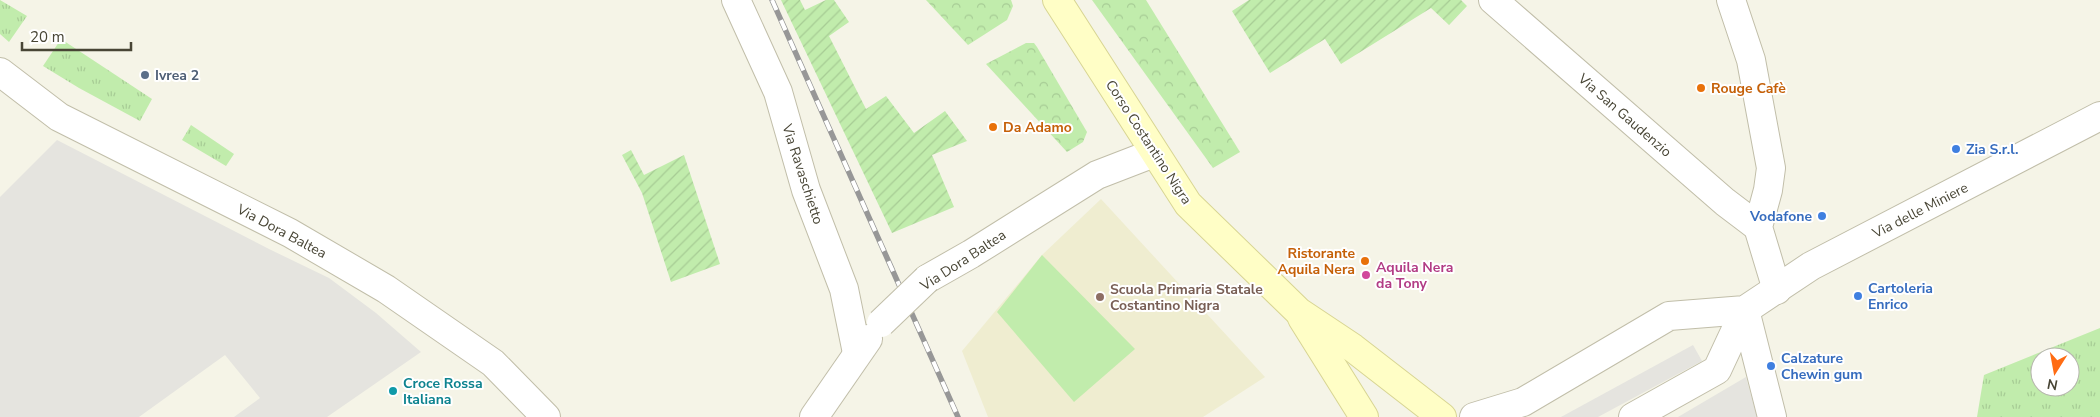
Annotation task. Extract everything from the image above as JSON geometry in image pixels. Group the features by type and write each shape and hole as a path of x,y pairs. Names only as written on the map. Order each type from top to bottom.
{"main road":[{"name":"Corso Costantino Nigra","path":"1057,0 1188,204 1299,312 1353,348 1442,417"},
{"name":"Corso Costantino Nigra","path":"1299,312 1310,334 1364,417"}],"street":[{"name":"Via Ravaschietto","path":"736,0 778,92 806,190 844,289 857,353"},
{"name":"Via San Gaudenzio","path":"1493,0 1725,202 1758,227"},
{"path":"1731,0 1751,60 1771,168 1768,190 1758,227 1776,290"},
{"name":"Via Dora Baltea","path":"0,72 59,117 290,233 386,289 493,363 546,417"},
{"name":"Via delle Miniere","path":"1474,417 1523,402 1669,316 1745,310 1811,266 2100,116"},
{"name":"Via Dora Baltea","path":"814,417 857,353 881,322 927,279 971,254 1097,175 1154,153"},
{"path":"1633,417 1717,370 1745,310"},
{"path":"1745,310 1772,417"}],"shaded area":[{"path":"57,140 329,278 376,313 421,352 327,417 234,417 260,398 225,355 139,417 0,417 0,197"},
{"name":"Scuola Primaria Statale Costantino Nigra","path":"1101,199 1265,377 1203,417 988,417 962,351 1042,255"},
{"path":"1693,345 1702,361 1598,417 1561,417"},
{"path":"1746,377 1757,417 1678,417"}],"green space":[{"path":"0,0 27,16 9,42 0,34"},
{"path":"781,0 800,0 805,10 826,0 834,0 849,22 829,36 866,109 886,96 914,133 945,111 967,141 932,155 954,207 892,233"},
{"path":"926,0 1011,0 1013,6 1007,20 968,45"},
{"path":"1092,0 1146,0 1240,152 1213,168"},
{"path":"1249,0 1461,0 1467,6 1449,25 1431,8 1341,64 1325,39 1270,73 1232,11"},
{"path":"61,39 152,99 140,121 43,66"},
{"path":"1026,43 1034,43 1037,47 1087,132 1083,142 1067,152 986,64"},
{"path":"191,125 234,154 226,166 182,140"},
{"path":"631,150 644,175 684,155 720,264 671,282 642,193 622,155"},
{"path":"1042,255 1135,349 1074,402 997,312"},
{"path":"2100,328 2100,417 1977,417 1984,375 2030,356 2030,397 2080,397 2080,347 2053,347"}],"railway":[{"path":"772,0 958,417"}],"place":[{"name":"Ivrea 2","path":"145,75"},
{"name":"Rouge Cafè","path":"1701,88"},
{"name":"Da Adamo","path":"993,127"},
{"name":"Zia S.r.l.","path":"1956,149"},
{"name":"Vodafone","path":"1822,216"},
{"name":"Ristorante Aquila Nera","path":"1365,261"},
{"name":"Aquila Nera da Tony","path":"1366,275"},
{"name":"Cartoleria Enrico","path":"1858,296"},
{"name":"Scuola Primaria Statale Costantino Nigra","path":"1100,297"},
{"name":"Calzature Chewin gum","path":"1771,366"},
{"name":"Croce Rossa Italiana","path":"393,391"}]}
